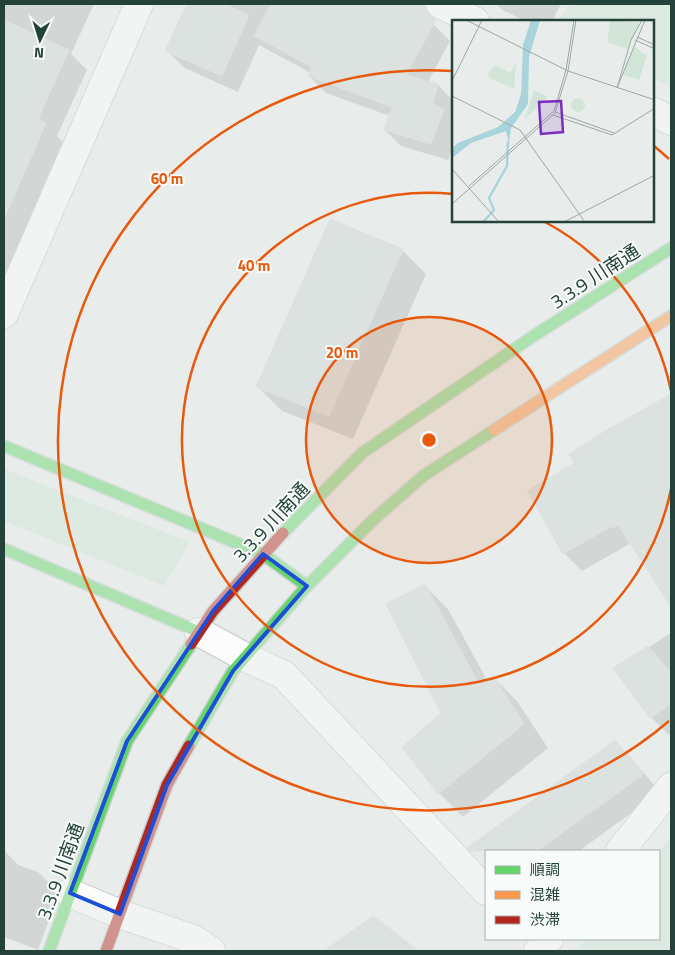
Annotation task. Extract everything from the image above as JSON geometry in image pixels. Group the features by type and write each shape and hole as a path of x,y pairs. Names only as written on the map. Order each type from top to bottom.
{"street":[{"path":"4,314 139,4"},
{"path":"440,4 472,20"},
{"path":"655,112 671,120"},
{"name":"3.3.9 川南通","path":"49,951 127,741 214,611 263,554 362,453 517,348 671,248"},
{"path":"106,951 167,785 233,671 307,586 372,521 423,476 671,316"},
{"path":"4,446 263,554 307,586"},
{"path":"4,550 199,632 245,657 284,675 485,890"},
{"path":"621,850 671,787"},
{"path":"70,893 120,914 193,939 211,951"}],"highlighted area":[{"path":"263,554 307,586 233,671 167,785 120,914 70,893 127,741 213,611"}],"green space":[{"path":"570,4 671,4 671,87 655,79 655,20 559,20"},
{"path":"4,469 190,542 164,586 4,521"},
{"path":"671,836 671,951 576,951 585,940 660,940 660,850"}],"building":[{"path":"187,4 225,4 249,15 222,76 165,51"},
{"path":"271,4 425,4 427,13 436,20 406,75 438,84 433,104 444,109 431,144 384,130 392,107 308,76 312,67 254,36"},
{"path":"4,20 69,50 38,119 46,123 4,219"},
{"path":"330,219 403,249 329,416 256,387"},
{"path":"671,394 671,607 618,525 613,528 612,526 563,554 527,491 574,463 569,454 610,428"},
{"path":"425,584 479,684 493,675 524,724 438,794 402,747 441,713 386,604"},
{"path":"648,646 671,673 671,704 650,718 613,668"},
{"path":"615,740 644,774 538,850 470,851 467,848"},
{"path":"373,916 419,951 324,951"}],"traffic: fast":[{"path":"283,533 362,453 532,337 671,248"},
{"path":"189,746 233,671 307,586 372,521 423,476 494,430"},
{"path":"4,446 263,554 307,586"},
{"path":"4,549 199,632"},
{"path":"49,951 127,741 191,644"}],"traffic: slow":[{"path":"494,430 671,316"}],"traffic: jam":[{"path":"191,644 213,611 283,533"},
{"path":"106,951 167,785 189,746"}]}
